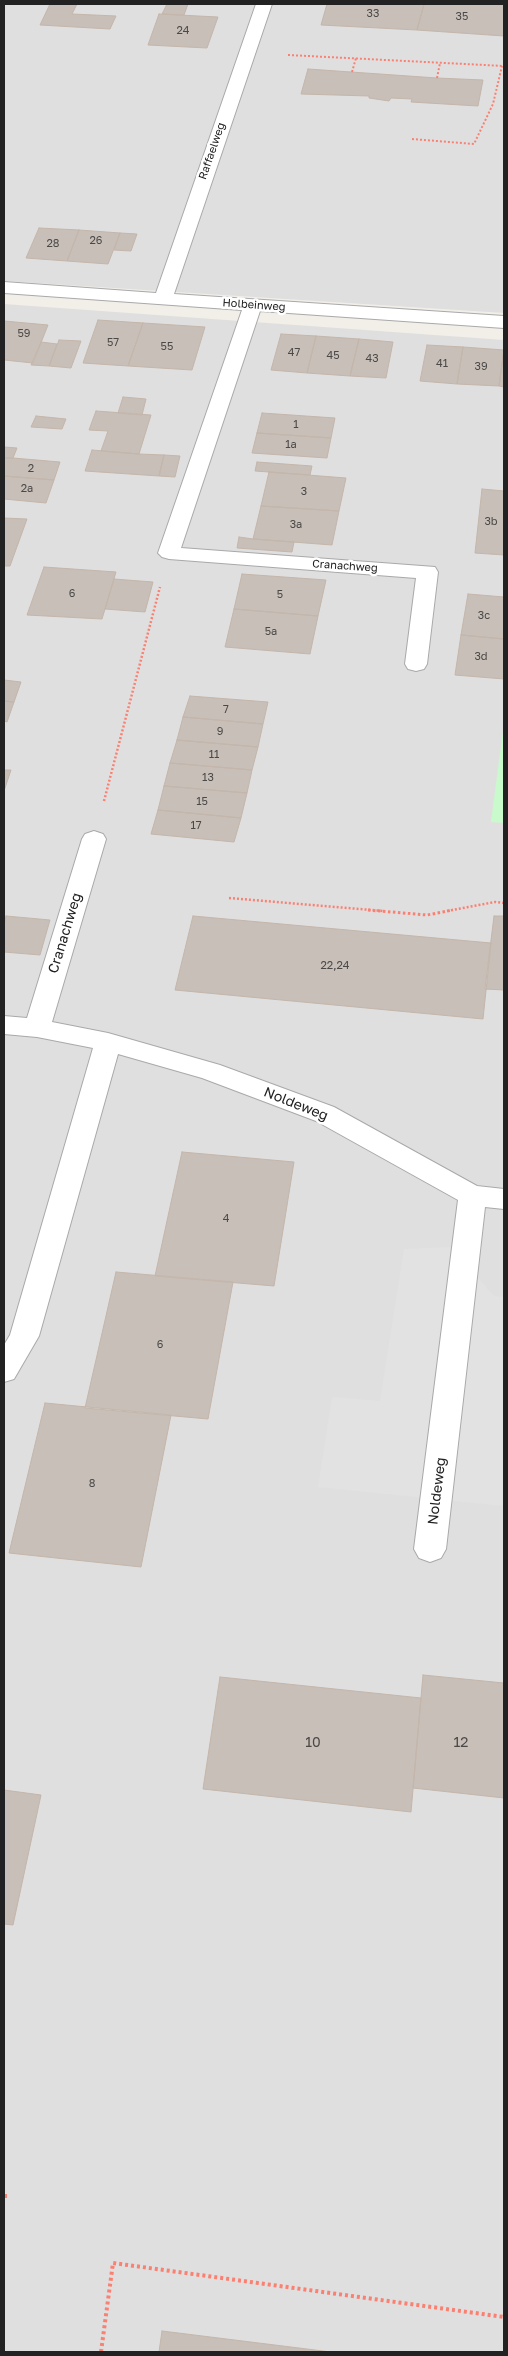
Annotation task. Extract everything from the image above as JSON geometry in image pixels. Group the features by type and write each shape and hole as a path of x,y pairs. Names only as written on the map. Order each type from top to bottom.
{"street":[{"name":"Raffaelweg","path":"163,298 264,4"},
{"name":"Holbeinweg","path":"4,288 504,322"},
{"path":"173,545 253,305"},
{"name":"Cranachweg","path":"173,545 427,572 416,664"},
{"name":"Cranachweg","path":"37,1028 94,839"},
{"name":"Noldeweg","path":"4,1025 37,1028 108,1042 211,1071 326,1114 472,1196 504,1199"},
{"path":"4,1370 24,1336 108,1042"},
{"name":"Noldeweg","path":"430,1549 472,1196"}],"path":[{"path":"282,54 503,66 493,104 474,144 412,139"},
{"path":"352,72 356,58"},
{"path":"437,78 440,63"},
{"path":"94,839 173,545"},
{"path":"229,898 426,915 495,902 504,903"},
{"path":"101,2352 113,2263 504,2317"}],"shaded area":[{"path":"4,4 504,4 504,313 4,281"},
{"path":"4,304 504,340 504,2352 4,2352"},
{"path":"451,1247 494,1296 504,1297 504,1506 318,1487 332,1397 380,1401 404,1249"}],"green space":[{"path":"504,723 504,823 491,822"}],"building":[{"path":"50,4 77,4 72,14 116,16 110,29 40,25"},
{"path":"167,4 188,4 184,15 162,14"},
{"path":"327,4 424,4 417,30 321,25"},
{"path":"424,4 504,4 504,36 417,30"},
{"path":"159,14 218,17 207,48 148,45"},
{"path":"308,69 483,80 478,106 411,102 412,99 391,98 389,101 369,98 369,96 301,94"},
{"path":"39,228 79,230 67,261 26,258"},
{"path":"79,230 120,233 108,264 67,261"},
{"path":"120,233 137,234 131,251 114,250"},
{"path":"98,320 143,323 128,366 83,363"},
{"path":"4,321 48,325 33,363 4,360"},
{"path":"143,323 205,327 192,370 128,366"},
{"path":"281,334 316,336 307,373 271,370"},
{"path":"316,336 359,339 350,376 307,373"},
{"path":"359,339 393,342 386,378 350,376"},
{"path":"59,340 81,341 71,368 49,366"},
{"path":"41,342 57,344 49,366 31,365"},
{"path":"427,345 463,347 457,384 420,381"},
{"path":"463,347 504,350 499,386 457,384"},
{"path":"504,350 504,387 499,386"},
{"path":"123,397 146,399 142,415 118,413"},
{"path":"96,411 151,415 139,454 101,451 108,431 89,430"},
{"path":"262,413 335,418 331,438 257,433"},
{"path":"36,416 66,419 62,429 31,427"},
{"path":"257,433 331,438 327,458 252,453"},
{"path":"4,447 17,448 13,458 4,458"},
{"path":"92,450 164,455 159,476 85,471"},
{"path":"164,455 180,456 175,477 159,476"},
{"path":"4,458 60,462 54,480 4,476"},
{"path":"257,462 312,466 310,475 255,471"},
{"path":"269,472 346,478 339,511 261,506"},
{"path":"4,476 54,480 46,503 4,499"},
{"path":"482,489 504,491 504,555 475,553"},
{"path":"261,506 339,511 332,545 253,539"},
{"path":"4,518 27,519 10,566 4,566"},
{"path":"239,537 294,542 292,552 237,548"},
{"path":"44,567 116,572 102,619 27,615"},
{"path":"242,574 326,580 318,616 234,609"},
{"path":"114,579 153,582 145,612 105,609"},
{"path":"468,594 504,597 504,639 461,635"},
{"path":"234,609 318,616 310,654 225,647"},
{"path":"461,635 504,639 504,679 455,675"},
{"path":"4,680 21,682 14,702 4,701"},
{"path":"190,696 268,702 263,724 183,717"},
{"path":"4,701 14,702 7,722 4,721"},
{"path":"183,717 263,724 258,747 177,740"},
{"path":"177,740 258,747 252,770 170,763"},
{"path":"170,763 252,770 247,793 164,786"},
{"path":"4,770 11,770 4,791"},
{"path":"164,786 247,793 241,818 158,810"},
{"path":"158,810 241,818 234,842 151,834"},
{"path":"6,916 50,920 40,955 4,952"},
{"path":"193,916 491,943 483,1019 175,990"},
{"path":"494,916 504,916 504,990 485,989"},
{"path":"182,1152 294,1162 274,1286 155,1276"},
{"path":"116,1272 233,1282 208,1419 85,1408"},
{"path":"45,1403 171,1415 141,1567 9,1553"},
{"path":"423,1675 504,1683 504,1798 413,1788"},
{"path":"220,1677 421,1698 411,1812 203,1789"},
{"path":"4,1790 41,1795 13,1925 4,1924"},
{"path":"162,2331 331,2352 159,2352"}]}
